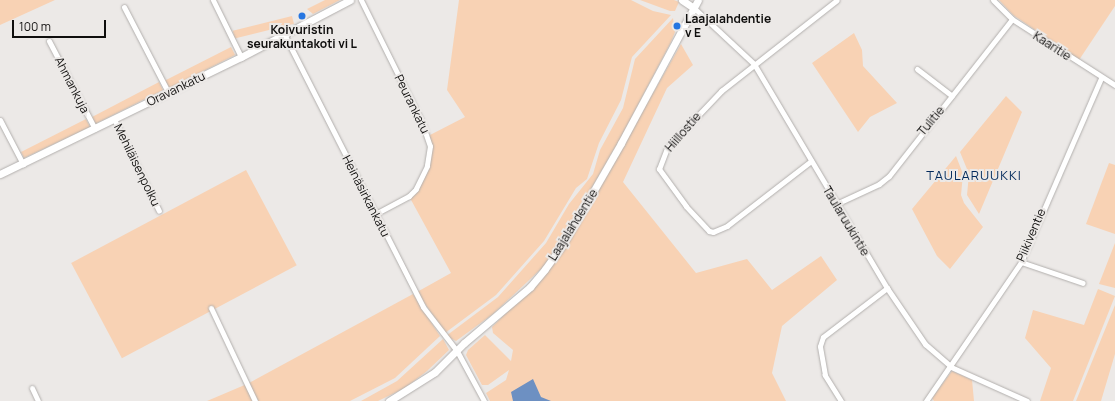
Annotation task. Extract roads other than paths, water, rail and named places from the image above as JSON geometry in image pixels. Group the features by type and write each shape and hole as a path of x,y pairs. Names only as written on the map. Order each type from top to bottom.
{"street":[{"path":"213,0 241,57"},
{"name":"Oravankatu","path":"0,174 241,57 350,0"},
{"name":"Peurankatu","path":"362,0 422,122 430,146 427,166 416,189 409,196 375,214"},
{"path":"682,0 694,8"},
{"name":"Laajalahdentie","path":"389,401 435,372 530,287 563,244 698,0"},
{"name":"Hiillostie","path":"811,161 727,226 713,232 704,226 663,177 659,164 667,148 721,91 837,0"},
{"name":"Kaaritie","path":"993,0 1012,19 1101,78 1115,85"},
{"path":"124,7 168,92"},
{"name":"Taularuukintie","path":"694,8 754,64 887,288 925,344 951,367 1027,401"},
{"name":"Tulitie","path":"836,204 879,184 889,176 1012,19"},
{"name":"Heinäsirkankatu","path":"284,34 422,307 458,351 484,401"},
{"name":"Ahmankuja","path":"49,41 95,129"},
{"path":"917,69 952,96"},
{"name":"Piikiventie","path":"926,401 951,367 1021,262 1101,78"},
{"name":"Mehiläisenpolku","path":"114,119 159,211"},
{"path":"0,120 23,164"},
{"path":"1021,262 1083,283"},
{"path":"841,401 825,375 820,346 823,337 887,288"},
{"path":"211,308 255,401"},
{"path":"32,388 38,401"}],"water":[{"path":"533,379 541,397 551,401 513,401 511,392"}],"place":[{"name":"Koivuristin seurakuntakoti vi L","path":"302,16"},
{"name":"Laajalahdentie v E","path":"677,26"}],"district":[{"name":"TAULARUUKKI","path":"974,175"}]}
